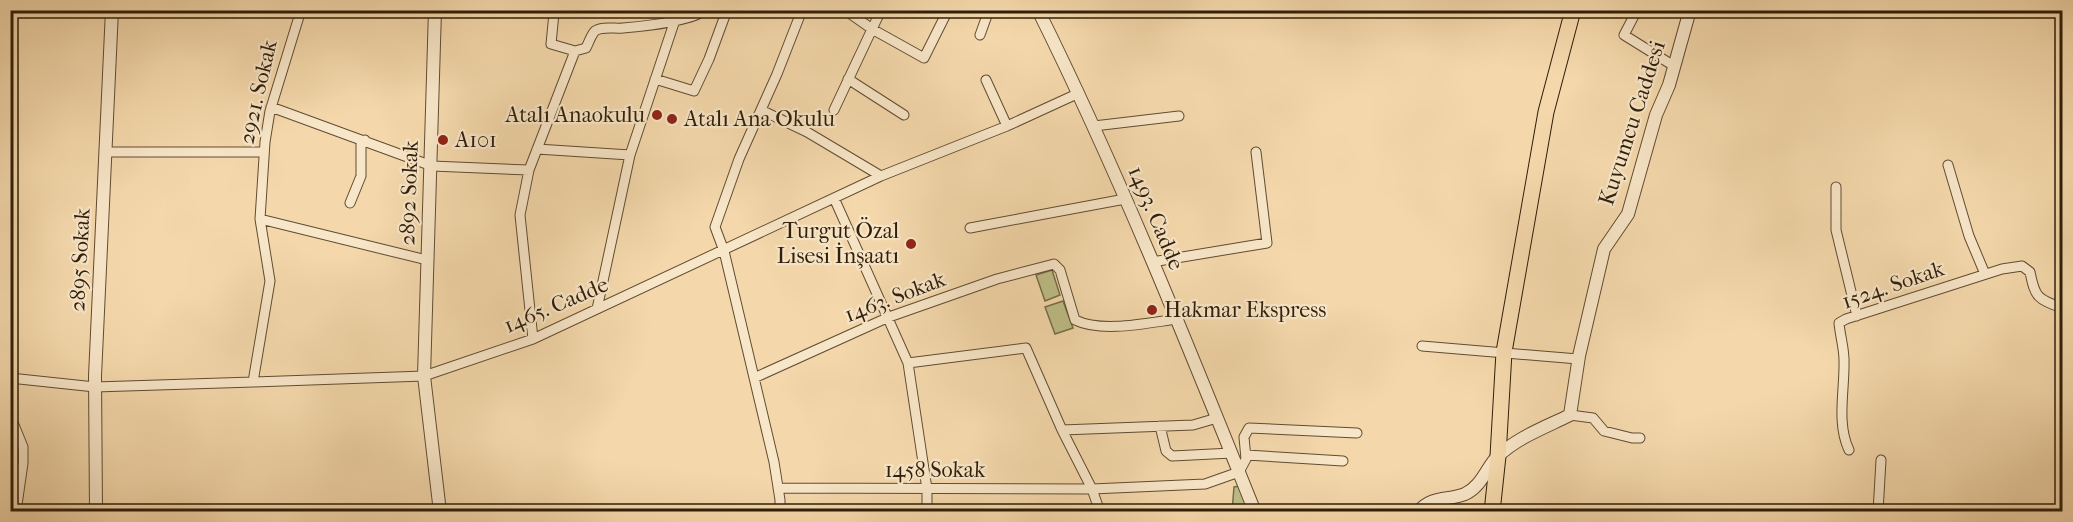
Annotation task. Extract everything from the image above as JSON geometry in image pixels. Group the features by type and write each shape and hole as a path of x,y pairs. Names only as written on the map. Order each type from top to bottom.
{"highway":[{"path":"1490,512 1501,352 1536,110 1564,10"},
{"path":"1501,352 1546,112 1573,10"}],"street":[{"name":"2895 Sokak","path":"96,512 96,387 112,10"},
{"name":"2921. Sokak","path":"260,219 264,152 271,107 301,10"},
{"name":"2892 Sokak","path":"424,376 435,10"},
{"path":"542,10 554,14 550,44 575,51 586,48 594,32 600,28 623,28 675,20 700,14 706,10"},
{"path":"656,79 694,92 727,10"},
{"path":"780,512 778,488 754,378 724,250 715,227 739,159 777,74 802,10"},
{"path":"845,10 872,29 924,58 948,10"},
{"path":"834,110 881,10"},
{"path":"980,35 989,10"},
{"name":"1493. Cadde","path":"1038,10 1094,126 1177,319 1255,512"},
{"path":"1637,10 1624,36 1674,66"},
{"path":"1689,12 1717,10"},
{"name":"Kuyumcu Caddesi","path":"1570,415 1578,359 1604,249 1628,214 1656,115 1669,85 1689,12"},
{"path":"597,309 630,156 675,20"},
{"path":"533,339 520,215 529,170 575,51"},
{"path":"848,79 904,115"},
{"path":"986,80 1007,126"},
{"name":"1465. Cadde","path":"10,378 96,387 424,376 533,339 880,176 1007,126 1079,93"},
{"path":"271,107 432,166 529,170"},
{"path":"761,110 807,132 880,176"},
{"path":"1094,126 1179,116"},
{"path":"350,203 361,176 361,141 365,140"},
{"path":"537,149 630,156"},
{"path":"106,152 264,152"},
{"path":"1152,262 1267,243 1256,152"},
{"path":"1948,165 1969,236 1985,274"},
{"path":"1836,187 1836,230 1857,316"},
{"path":"834,198 908,363 927,489 927,512"},
{"path":"970,228 1125,199"},
{"path":"253,382 270,281 260,219 427,260"},
{"name":"1463. Sokak","path":"754,378 889,317 997,279 1054,264 1060,270 1075,320 1087,326 1133,325 1177,319"},
{"name":"1524. Sokak","path":"1849,450 1845,441 1842,409 1844,359 1839,323 1985,274 2022,266 2030,272 2033,288 2041,300 2062,308"},
{"path":"1422,346 1578,359"},
{"path":"908,363 1026,348 1062,430 1092,489 1100,512"},
{"path":"424,376 440,512"},
{"path":"10,415 23,447 16,512"},
{"path":"1418,512 1424,505 1444,497 1464,494 1479,484 1494,460 1511,446 1570,415 1593,418 1604,431 1640,438"},
{"path":"1062,430 1193,425 1218,418"},
{"path":"1160,426 1166,451 1172,456 1232,453"},
{"path":"1239,472 1246,455 1244,437 1249,428 1357,432"},
{"path":"1246,455 1343,461"},
{"path":"1878,512 1881,460"},
{"name":"1458 Sokak","path":"778,488 1092,489 1205,484 1239,472"}],"green space":[{"path":"1052,270 1060,295 1045,301 1036,275"},
{"path":"1063,301 1073,328 1055,334 1045,307"},
{"path":"1240,486 1250,511 1232,512 1234,487"}],"place":[{"name":"Atalı Anaokulu","path":"657,115"},
{"name":"Atalı Ana Okulu","path":"672,119"},
{"name":"A101","path":"443,140"},
{"name":"Turgut Özal Lisesi İnşaatı","path":"911,244"},
{"name":"Hakmar Ekspress","path":"1152,310"}]}
